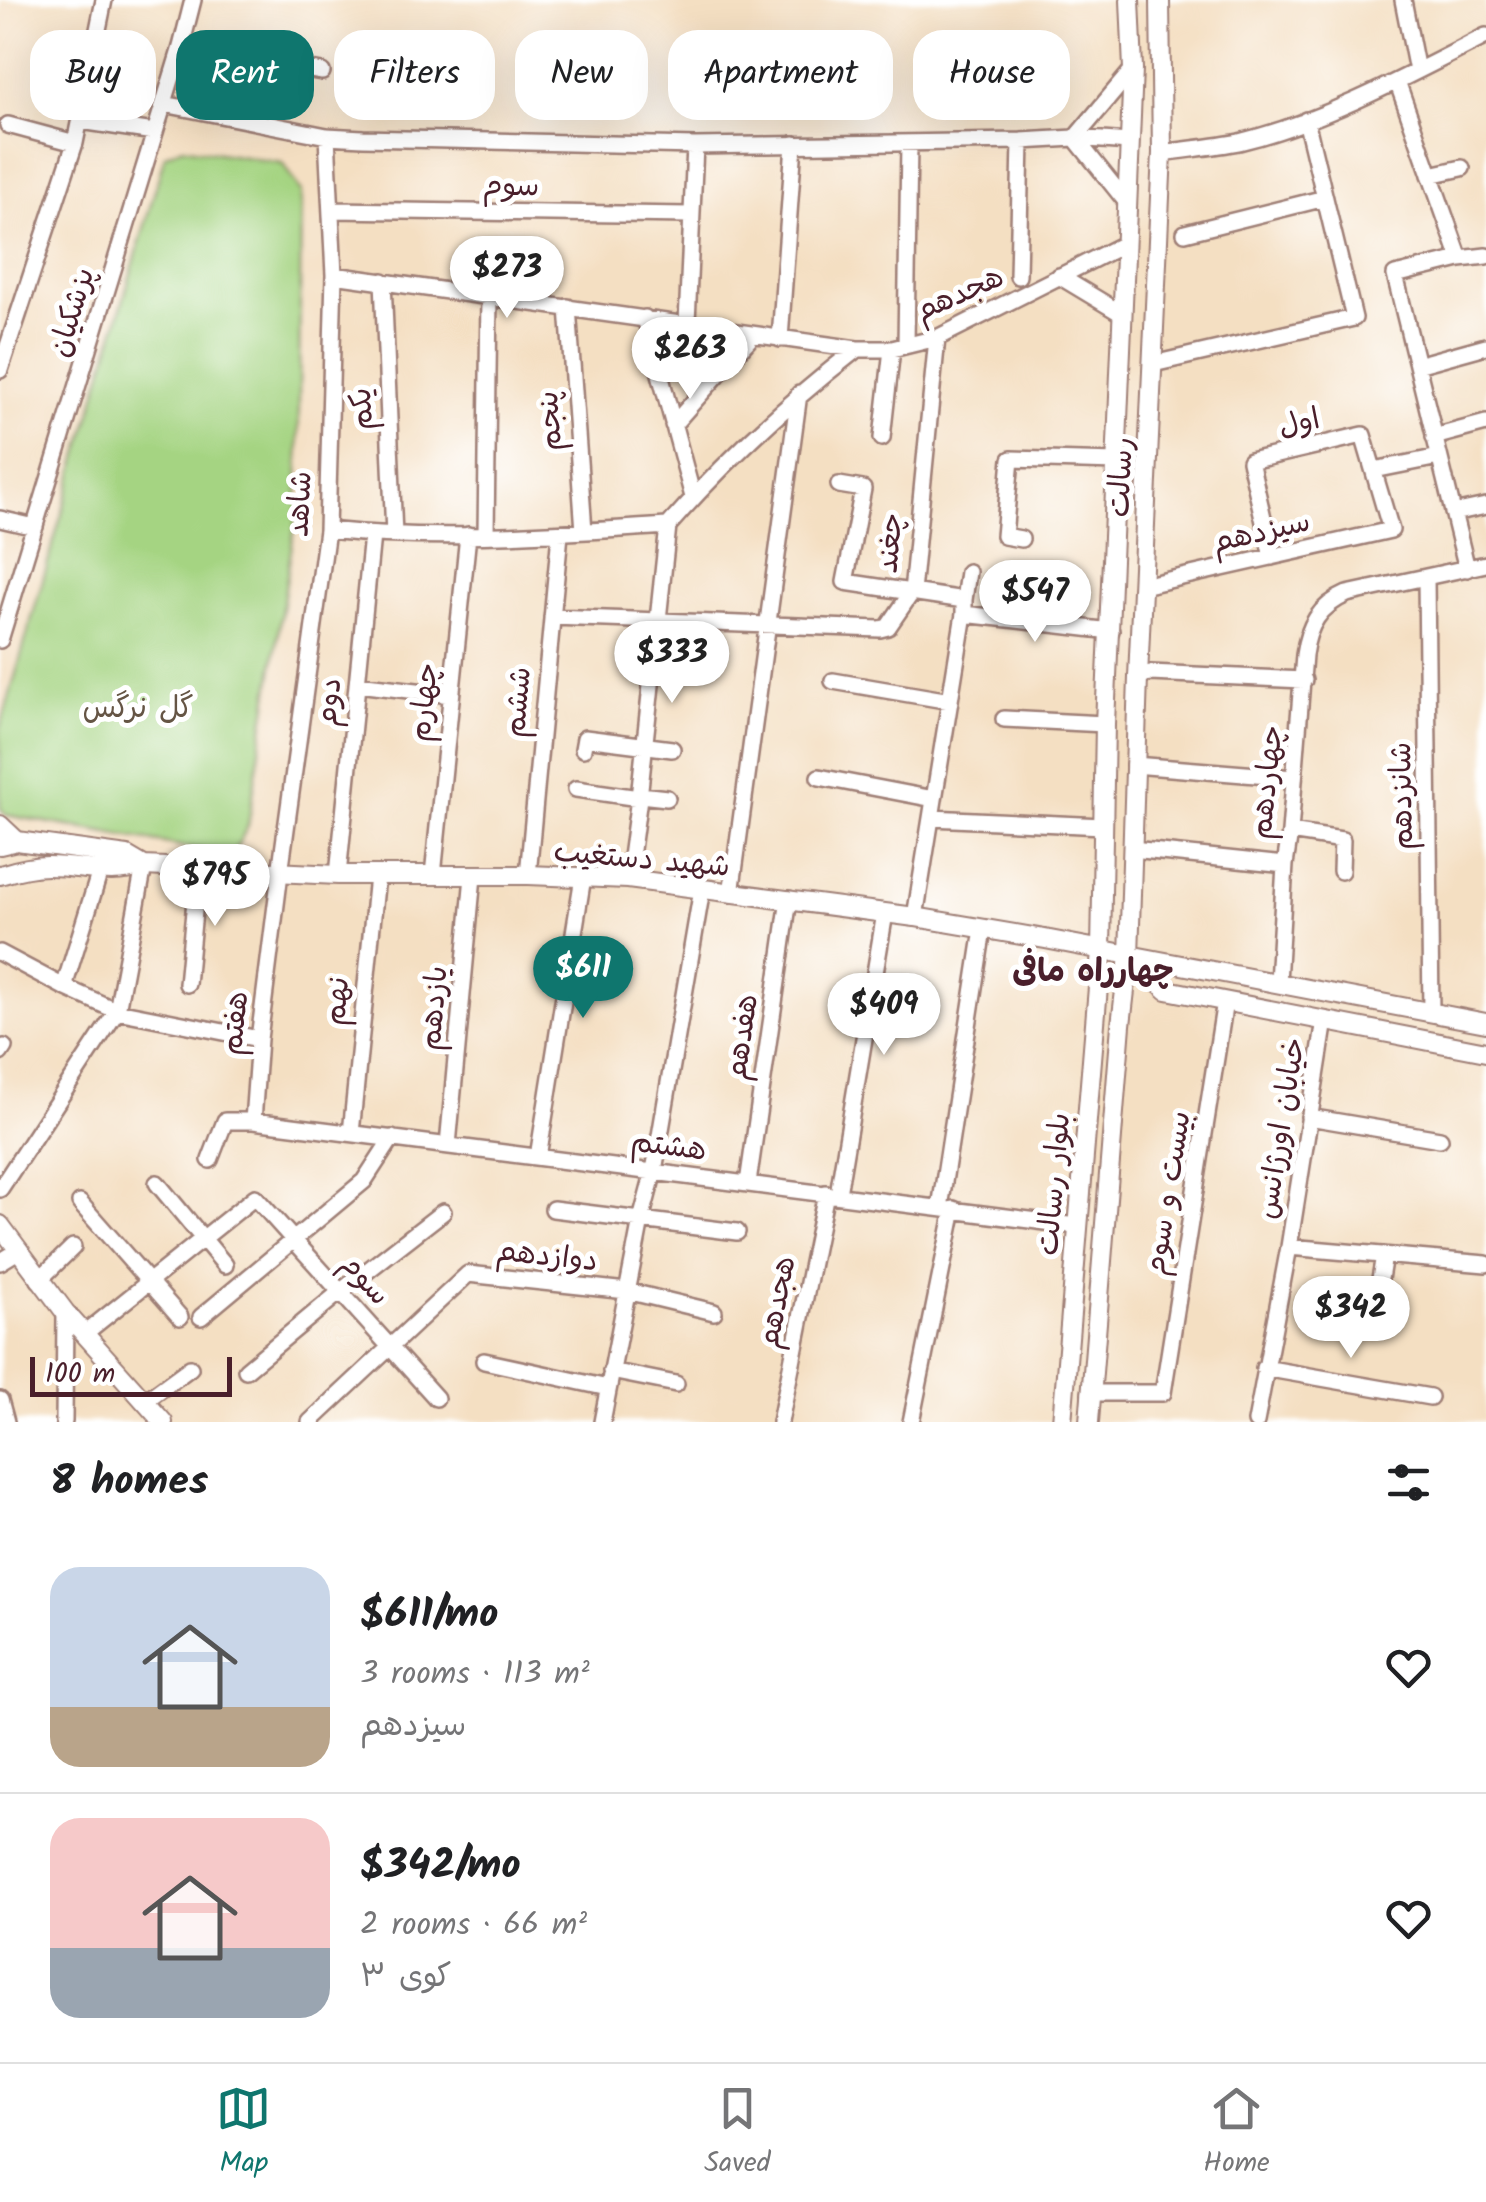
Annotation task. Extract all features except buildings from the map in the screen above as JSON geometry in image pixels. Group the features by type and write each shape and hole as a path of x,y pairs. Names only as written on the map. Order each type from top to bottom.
{"main road":[{"name":"رسالت","path":"1101,951 1105,724 1133,69 1130,0"},
{"name":"رسالت","path":"1129,956 1162,153 1160,0"},
{"path":"1108,677 1138,677"},
{"path":"0,825 9,843 127,856 144,866"},
{"name":"شهید دستغیب","path":"144,866 338,875 528,874 628,879 914,917 1486,1023"},
{"path":"0,875 27,867 124,872 144,866"},
{"name":"بلوار رسالت","path":"1062,1422 1101,951"},
{"path":"1129,956 1166,990 1486,1052"},
{"name":"بلوار رسالت","path":"1088,1422 1129,956"},
{"path":"0,1226 65,1312 163,1422"},
{"path":"1063,1390 1090,1393"}],"street":[{"path":"98,30 104,0"},
{"name":"پزشکیان","path":"185,30 193,0"},
{"path":"1403,0 1418,71"},
{"path":"1162,153 1238,142 1306,120 1486,36"},
{"name":"پزشکیان","path":"0,640 176,64"},
{"path":"1074,138 1133,69"},
{"path":"314,71 322,72"},
{"path":"1397,80 1460,259"},
{"path":"164,104 327,136 695,146 1074,138 1129,142"},
{"path":"0,370 80,120"},
{"path":"106,120 154,132"},
{"path":"1153,364 1354,318 1306,120"},
{"path":"8,125 74,144"},
{"name":"شاهد","path":"280,873 327,530 334,274 327,136"},
{"path":"1074,138 1128,204"},
{"path":"1018,276 1020,141"},
{"path":"882,438 899,347 908,143"},
{"path":"780,338 794,144"},
{"path":"334,274 686,324 695,146"},
{"path":"1430,176 1462,168"},
{"path":"1185,233 1325,198"},
{"name":"سوم","path":"332,210 690,215"},
{"name":"هجدهم","path":"686,324 857,349 899,347 936,338 1126,244"},
{"path":"1467,570 1394,275 1486,256"},
{"path":"1060,276 1122,314"},
{"name":"یکم","path":"383,282 394,535"},
{"path":"486,534 489,296"},
{"name":"پنجم","path":"568,307 584,531"},
{"path":"645,318 693,498"},
{"path":"673,425 753,335"},
{"name":"چغند","path":"768,626 880,629 888,627 912,592 936,338"},
{"path":"1416,365 1486,346"},
{"path":"628,879 668,526 800,394 857,349"},
{"path":"731,894 800,394"},
{"path":"1434,437 1486,423"},
{"name":"اول","path":"1272,557 1250,461 1363,435 1374,470"},
{"path":"1374,470 1439,457"},
{"path":"1021,539 1004,536 1012,458 1117,462"},
{"name":"سیزدهم","path":"1142,586 1391,530 1374,470"},
{"path":"839,484 862,488 845,582 912,592 964,607 1110,630"},
{"path":"1453,514 1486,506"},
{"path":"0,519 35,527"},
{"path":"327,530 372,535 560,534 668,526"},
{"name":"ششم","path":"528,874 560,534"},
{"name":"دوم","path":"338,875 372,535"},
{"name":"چهارم","path":"433,874 468,535"},
{"path":"1426,578 1486,564"},
{"path":"914,917 968,572"},
{"name":"چهاردهم","path":"1278,982 1306,636 1314,620 1336,598 1426,578"},
{"name":"شانزدهم","path":"1426,578 1432,1012"},
{"path":"552,617 768,626"},
{"path":"1138,677 1150,673 1304,680"},
{"path":"833,681 950,701"},
{"path":"357,684 451,695"},
{"path":"1004,719 1105,724"},
{"path":"583,749 585,738 672,749"},
{"path":"1134,765 1294,778"},
{"path":"819,777 934,799"},
{"path":"576,789 667,798"},
{"path":"931,818 1103,826"},
{"path":"1290,832 1342,840 1342,871"},
{"path":"1132,850 1285,864"},
{"path":"0,1189 118,1011 144,866"},
{"path":"64,987 100,870"},
{"path":"188,984 198,870"},
{"name":"هفتم","path":"253,1120 280,873"},
{"name":"نهم","path":"350,1133 377,876"},
{"name":"یازدهم","path":"448,1145 473,876"},
{"path":"538,1157 583,878"},
{"path":"602,1422 654,1171 702,889"},
{"name":"هفدهم","path":"748,1183 789,899"},
{"name":"هجدهم","path":"780,1422 832,1194 885,913"},
{"path":"911,1422 947,1208 983,929"},
{"path":"0,953 118,1011 259,1039"},
{"name":"بیست و سوم","path":"1090,1393 1164,1394 1225,1001"},
{"name":"خیابان اورژانس","path":"1256,1422 1326,1020"},
{"path":"1309,1118 1440,1139"},
{"path":"210,1160 225,1121 253,1120"},
{"name":"هشتم","path":"253,1120 1077,1226"},
{"path":"201,1317 364,1182 392,1138"},
{"path":"157,1183 226,1265"},
{"name":"سوم","path":"203,1239 255,1197 436,1398"},
{"path":"80,1203 180,1317"},
{"path":"553,1209 738,1232"},
{"path":"246,1370 443,1212"},
{"path":"84,1334 203,1239"},
{"path":"40,1280 73,1246"},
{"path":"1288,1247 1486,1264"},
{"path":"0,1262 18,1250"},
{"path":"1372,1327 1384,1255"},
{"name":"دوازدهم","path":"310,1422 468,1274 627,1290 714,1312"},
{"path":"64,1422 65,1312"},
{"path":"484,1361 608,1388"},
{"path":"144,1401 190,1368"},
{"path":"1264,1368 1430,1398"},
{"path":"611,1371 676,1384"},
{"path":"0,1400 6,1422"}],"green space":[{"name":"گل نرگس","path":"182,147 282,163 301,192 298,506 248,826 232,855 6,815 0,808 0,729 165,155"}],"district":[{"name":"چهارراه مافی","path":"1093,970"}]}
